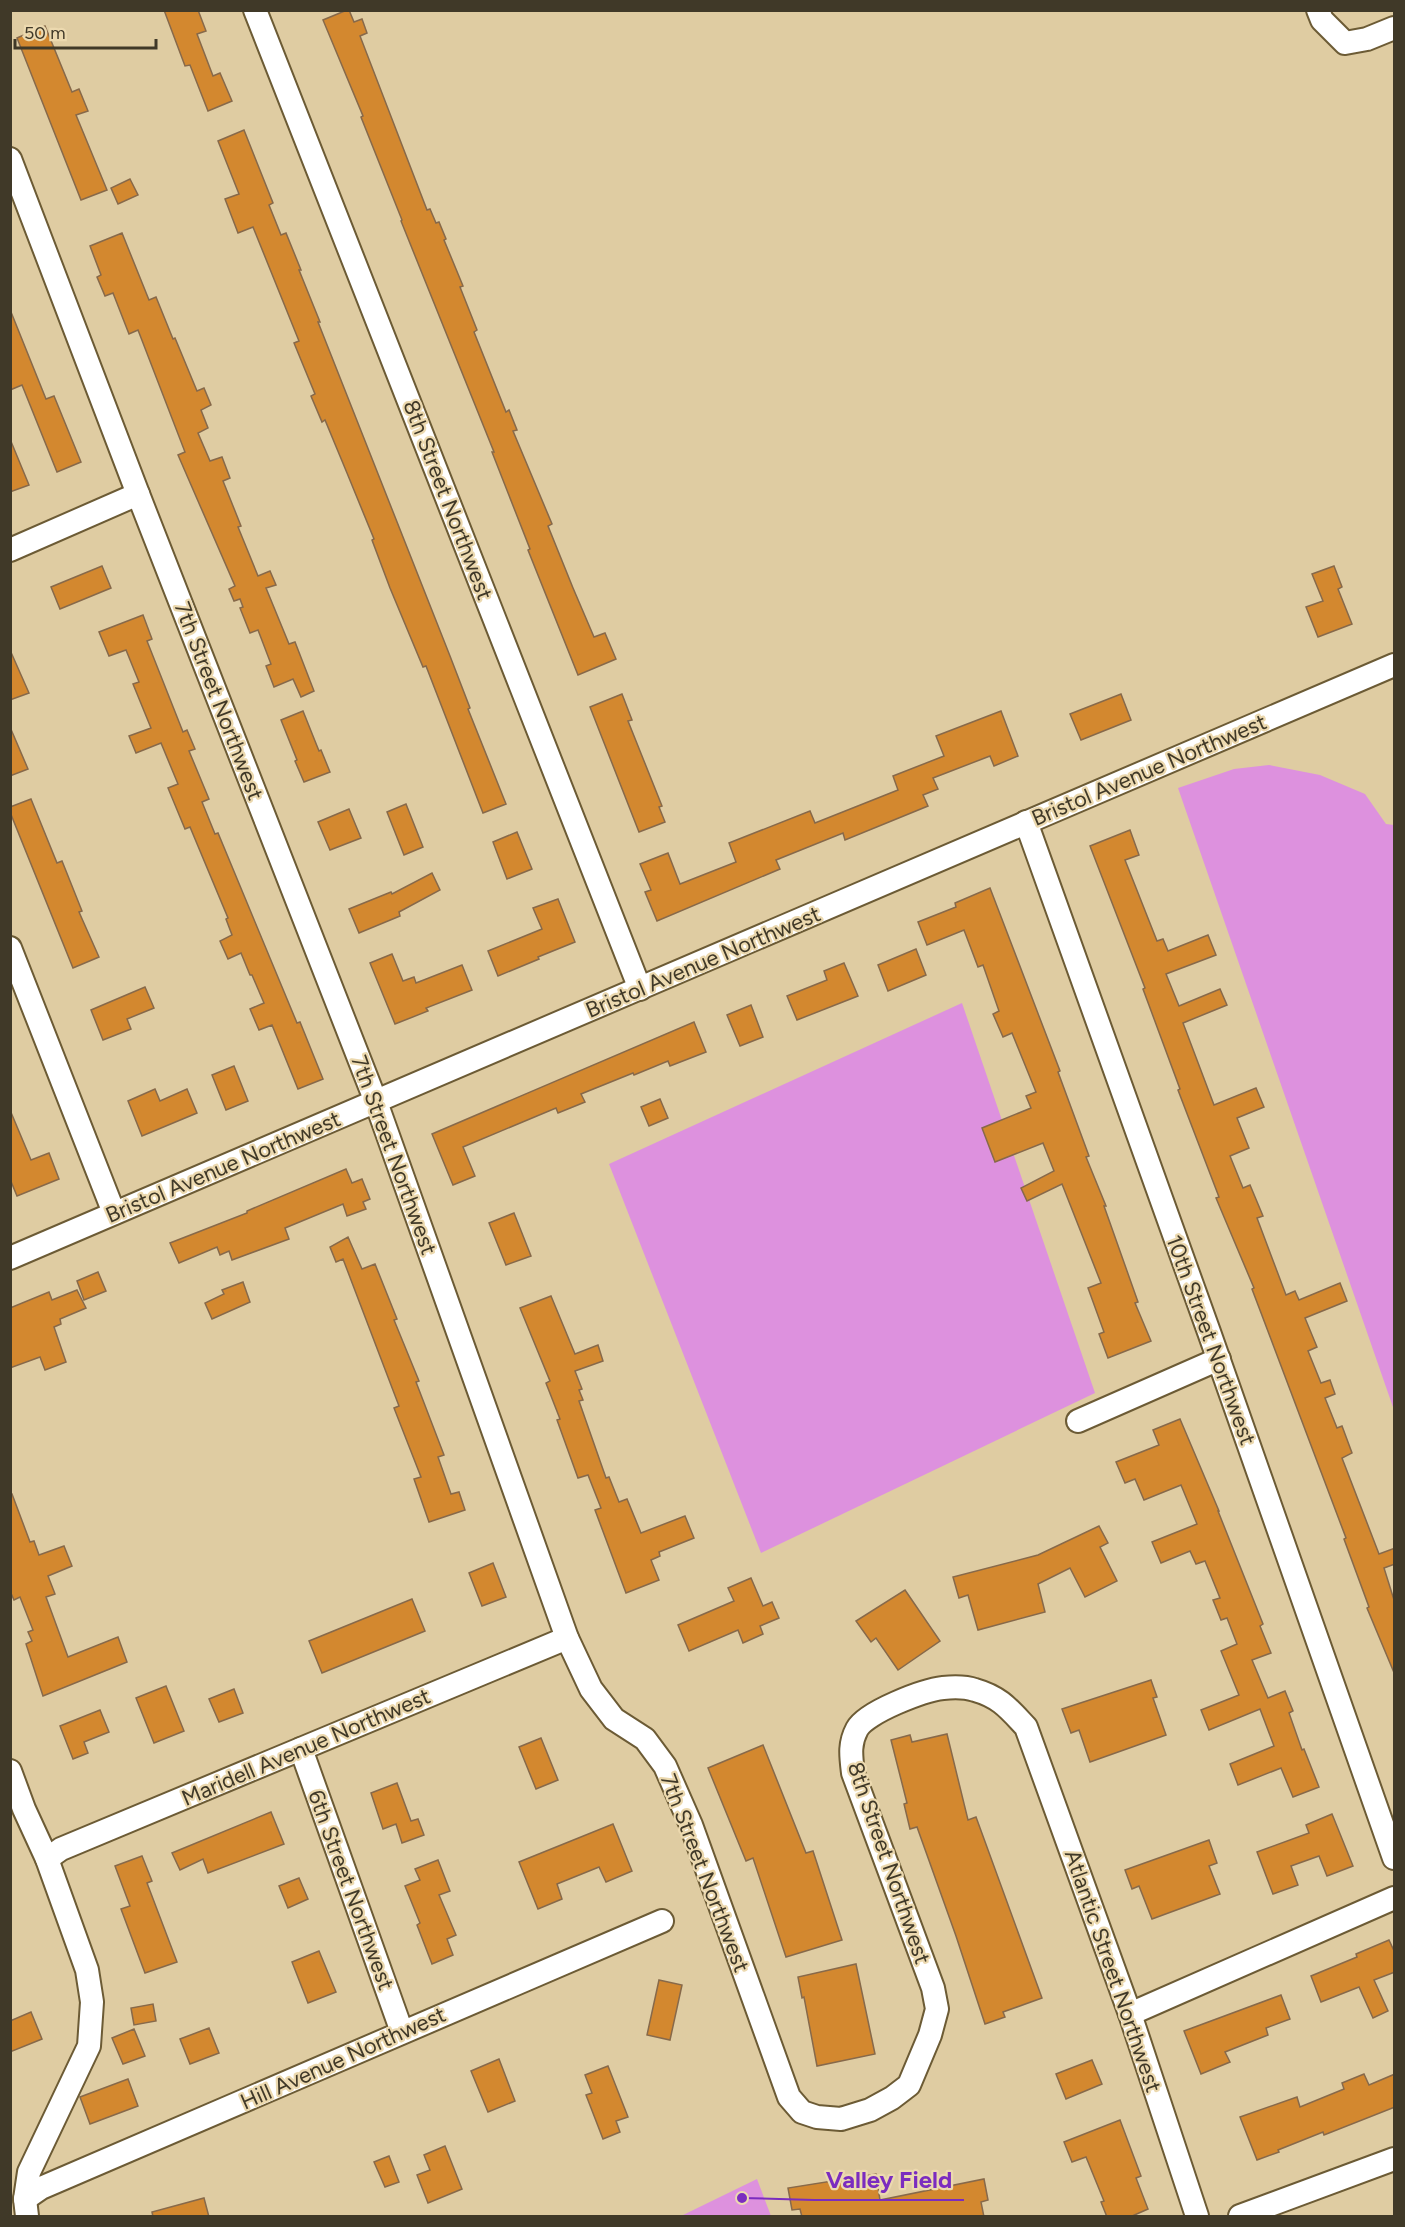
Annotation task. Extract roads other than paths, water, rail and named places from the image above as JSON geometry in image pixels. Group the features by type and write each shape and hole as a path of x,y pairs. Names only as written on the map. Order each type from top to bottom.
{"street":[{"name":"8th Street Northwest","path":"255,10 640,989"},
{"path":"1318,10 1322,20 1345,43 1367,39 1395,28"},
{"name":"7th Street Northwest","path":"10,159 138,494 376,1102 567,1638 591,1689 614,1719 645,1739 665,1766 691,1825 789,2097 802,2112 817,2117"},
{"path":"10,550 138,494"},
{"name":"Bristol Avenue Northwest","path":"10,1258 1395,665"},
{"name":"10th Street Northwest","path":"1026,822 1395,1858"},
{"path":"10,948 114,1213"},
{"path":"1078,1421 1219,1359"},
{"name":"Maridell Avenue Northwest","path":"47,1859 61,1849 567,1638"},
{"name":"8th Street Northwest","path":"817,2117 841,2120 870,2110 909,2085 930,2035 937,2009 933,1988 853,1773 850,1744 858,1726 879,1711 907,1698 942,1688 973,1689 1001,1701 1026,1727"},
{"name":"Atlantic Street Northwest","path":"1026,1727 1130,2014 1197,2217"},
{"name":"6th Street Northwest","path":"301,1749 402,2032"},
{"path":"10,1771 17,1811 47,1859 87,1970 92,2002 89,2046 30,2172 26,2208"},
{"path":"1130,2014 1395,1898"},
{"name":"Hill Avenue Northwest","path":"26,2208 41,2188 662,1921"},
{"path":"1240,2217 1395,2159"}],"place":[{"name":"Valley Field","path":"742,2198"}]}
